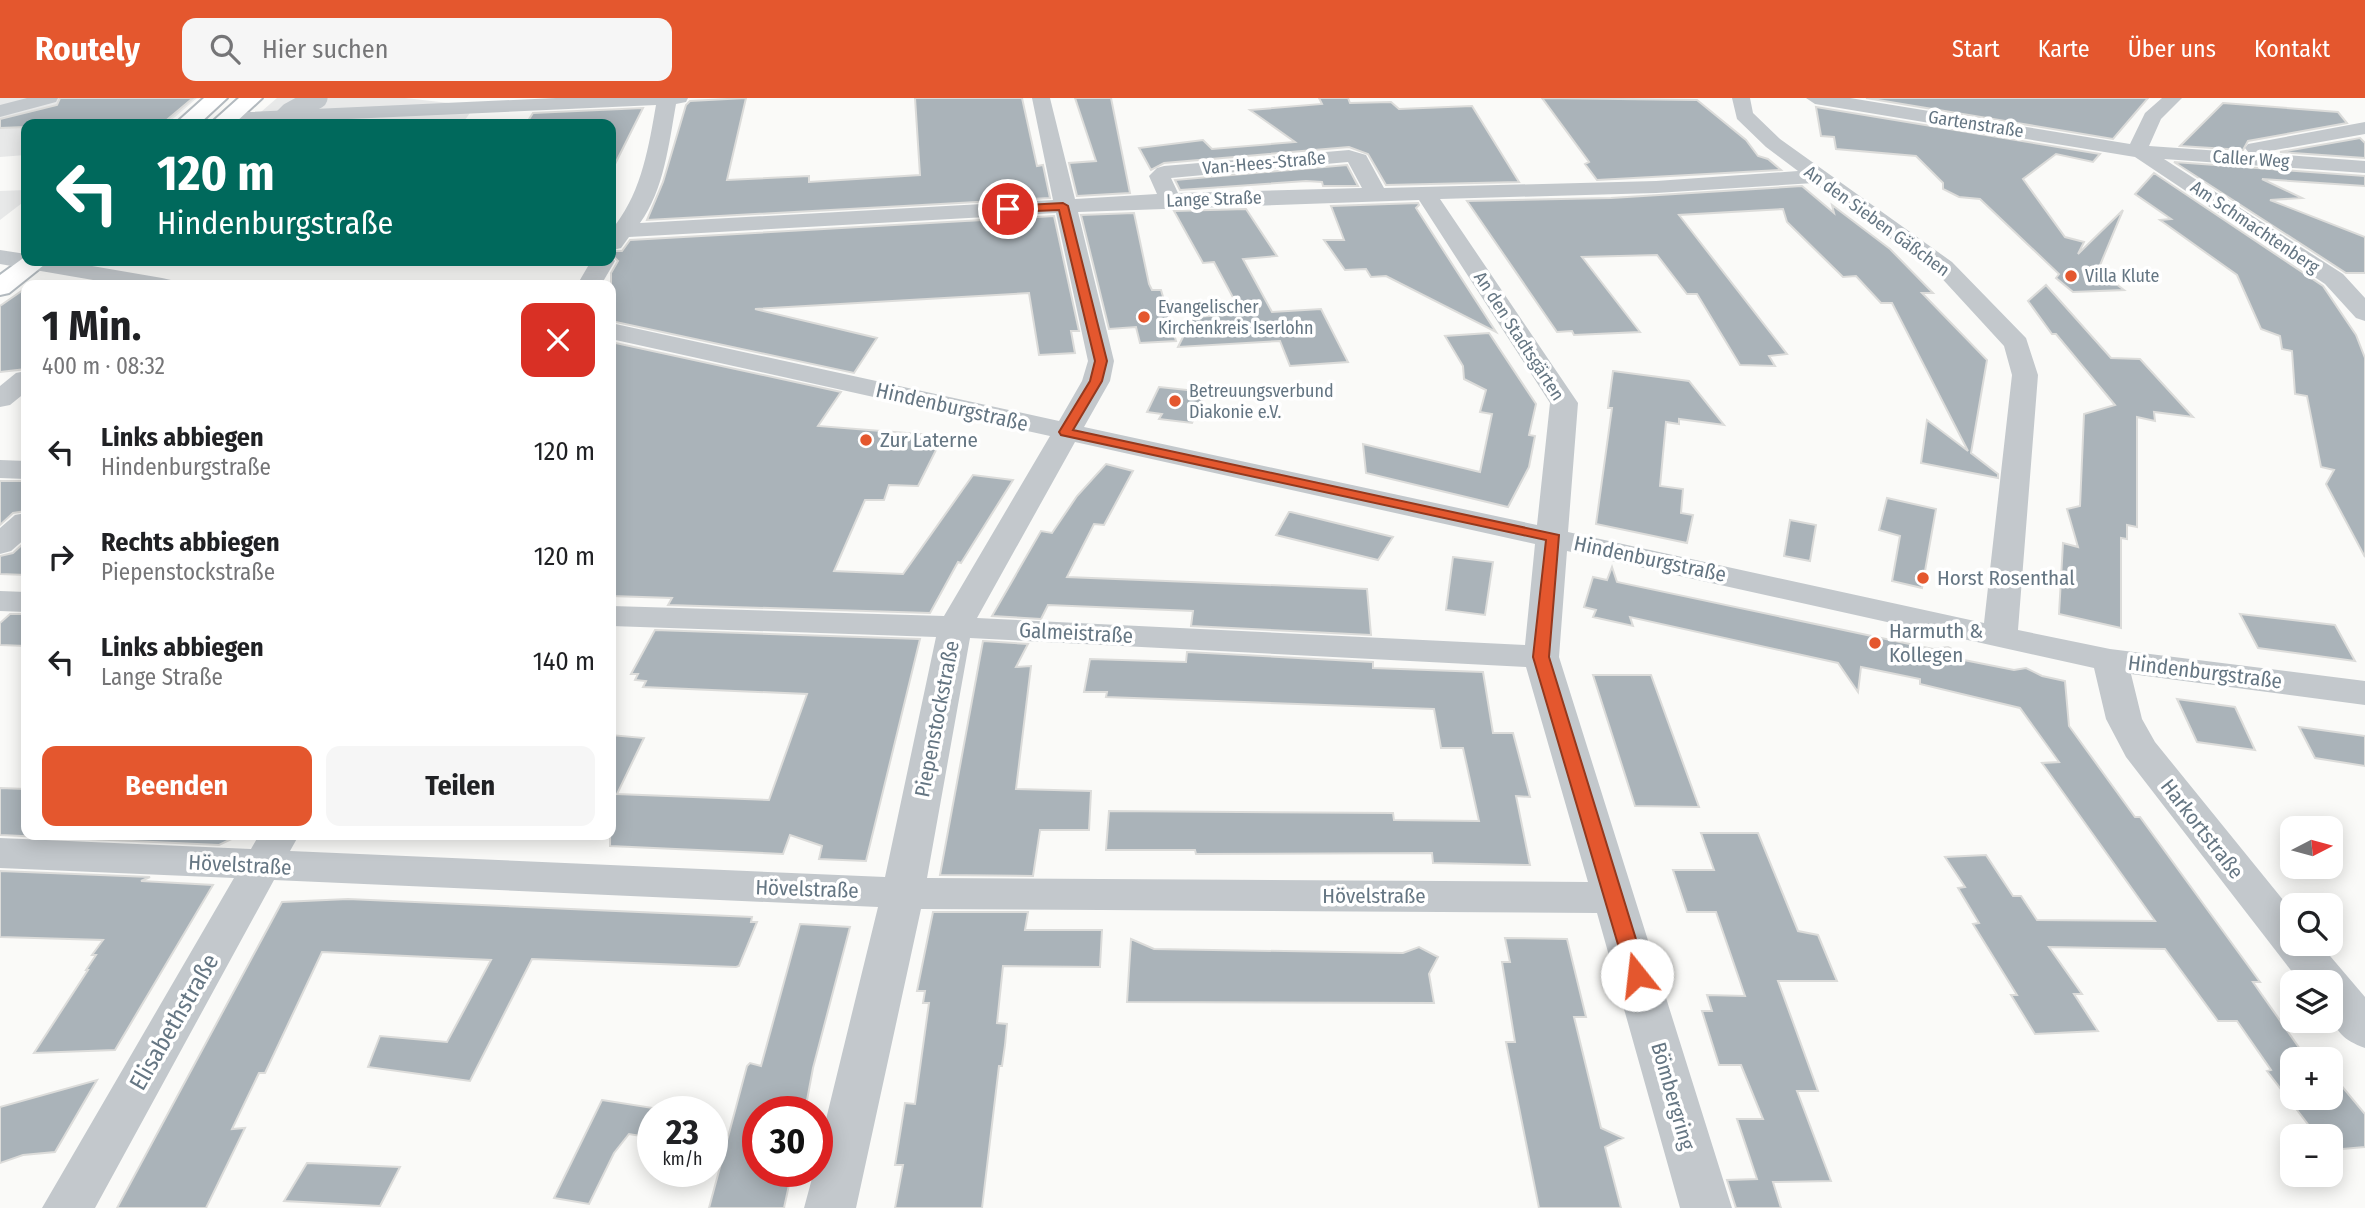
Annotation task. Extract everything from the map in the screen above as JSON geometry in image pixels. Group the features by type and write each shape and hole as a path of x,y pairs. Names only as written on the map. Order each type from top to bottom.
{"main road":[{"path":"192,119 217,98"},
{"path":"226,119 252,98"},
{"path":"0,257 21,256"},
{"path":"0,287 21,265"}],"street":[{"path":"0,111 49,98"},
{"path":"286,115 317,98"},
{"path":"616,234 638,210 657,155 667,98"},
{"path":"251,119 484,102 679,98"},
{"name":"Piepenstockstraße","path":"830,1208 903,893 955,627 1096,381 1101,361 1063,206 1041,98"},
{"name":"An den Sieben Gäßchen","path":"1741,98 1744,115 1773,143 1944,267 2017,344 2025,375 2000,637"},
{"name":"Gartenstraße","path":"1815,98 2137,150"},
{"path":"2137,150 2152,117 2173,98"},
{"path":"472,119 484,102"},
{"path":"2222,158 2261,147 2365,128"},
{"name":"Caller Weg","path":"2137,150 2365,167"},
{"name":"Am Schmachtenberg","path":"2137,150 2334,279 2365,313"},
{"name":"Van-Hees-Straße","path":"1170,200 1160,176 1164,172 1349,156 1359,159 1375,192"},
{"name":"Lange Straße","path":"616,236 1170,200 1375,192 1656,187 1817,177"},
{"name":"An den Stadtsgärten","path":"1424,191 1564,403 1554,538"},
{"path":"67,266 128,280"},
{"path":"94,274 108,266"},
{"name":"Hindenburgstraße","path":"616,332 2110,660 2365,693"},
{"path":"0,399 21,383"},
{"path":"0,469 21,470"},
{"path":"0,544 21,526"},
{"name":"Bömbergring","path":"1554,538 1541,657 1706,1208"},
{"path":"0,601 21,602"},
{"name":"Galmeistraße","path":"616,616 955,627 1541,657"},
{"name":"Harkortstraße","path":"2110,660 2124,719 2139,748 2315,970"},
{"name":"Hövelstraße","path":"0,853 270,850 903,893 1615,898"},
{"name":"Elisabethstraße","path":"68,1208 270,850"},
{"path":"2343,1003 2365,1029"}],"shaded area":[{"path":"0,98 197,98 173,119 21,119 21,155 0,157"},
{"path":"277,98 405,98 475,106 466,119 253,119"},
{"path":"21,190 21,204 0,220 0,191"}],"building":[{"path":"60,98 193,98 168,119 21,119 21,127 0,128 0,119 57,105"},
{"path":"746,98 727,180 809,176 809,182 920,175 915,98 1022,98 1037,166 1043,165 1050,198 647,220 663,182 686,105 690,101"},
{"path":"1075,98 1111,98 1130,193 1077,196 1069,163 1096,161"},
{"path":"1319,98 1348,98 1350,103 1391,102 1399,109 1472,106 1519,182 1386,185 1368,154 1349,147 1164,163 1151,170 1139,148 1203,140 1212,149 1295,142 1250,110 1322,104"},
{"path":"1542,98 1697,100 1746,140 1758,156 1768,159 1781,170 1597,180 1585,164 1589,162"},
{"path":"1866,98 2148,98 2113,139"},
{"path":"2223,103 2338,112 2347,123 2248,141 2243,150 2180,146"},
{"path":"1816,107 2100,154 2093,162 2056,154 2023,179 2065,237 2084,242 2078,254 2123,210 2098,270 2124,290 2073,292 2056,278 2059,274 1980,199 1959,197 1943,189 1943,183 1916,156 1836,149 1834,137 1821,136"},
{"path":"643,108 616,162 616,119 529,119 533,113"},
{"path":"2360,138 2365,143 2365,158 2280,152"},
{"path":"2174,162 2365,176 2365,186 2262,179 2302,198 2270,200 2365,237 2365,273 2346,273"},
{"path":"1347,165 1358,186 1323,186 1322,182 1306,181 1180,190 1175,180"},
{"path":"2154,173 2323,286 2356,335 2365,358 2365,557 2326,484 2334,470 2321,467 2307,396 2295,394 2292,351 2282,349 2280,336 2261,329 2237,275 2160,220 2171,219 2135,194"},
{"path":"1802,186 1834,213 1832,205 1890,249 1933,293 1922,293 1987,360 1971,453 1998,474 1998,478 1921,463 1927,420 1968,451 1892,303 1881,303 1856,276 1843,277 1787,222 1783,209 1679,215 1787,354 1769,356 1775,366 1740,365 1697,294 1687,294 1657,255 1582,257 1640,332 1574,335 1572,331 1557,332 1467,201 1611,198"},
{"path":"1418,203 1416,208 1496,332 1386,276 1371,277 1366,269 1345,270 1324,240 1344,240 1331,206"},
{"path":"1246,209 1277,256 1243,259 1272,312 1321,309 1348,362 1290,366 1280,341 1178,347 1193,317 1242,314 1214,262 1203,263 1174,211"},
{"path":"1134,213 1149,284 1152,290 1161,290 1176,341 1140,343 1136,327 1109,329 1081,215"},
{"path":"1054,216 1079,331 1071,331 1075,353 1039,355 1029,293 755,309 877,338 854,373 616,322 616,280 611,280 611,273 618,261 616,251 622,251 630,240"},
{"path":"2046,285 2111,358 2140,359 2193,417 2154,412 2155,421 2137,417 2137,527 2127,525 2127,539 2121,538 2121,628 2059,614 2063,543 2078,547 2067,509 2080,506 2084,414 2115,405 2056,334 2052,334 2028,301"},
{"path":"21,291 21,370 0,372 0,306"},
{"path":"1489,333 1536,404 1529,435 1535,436 1529,467 1508,507 1366,473 1363,444 1480,472 1492,414 1480,412 1486,390 1464,379 1463,366 1445,336"},
{"path":"616,343 841,392 818,426 943,436 918,486 889,485 884,500 865,500 834,571 903,574 973,475 1013,480 961,563 958,562 930,613 668,605 672,598 616,596"},
{"path":"1613,371 1689,381 1724,425 1679,419 1679,424 1666,422 1660,486 1683,489 1681,513 1693,515 1687,543 1596,524 1612,408 1608,408"},
{"name":"Betreuungsverbund Diakonie e.V.","path":"1159,387 1206,392 1192,423 1159,419 1162,414 1147,412"},
{"path":"1106,464 1133,471 1104,525 1094,524 1067,577 1367,589 1371,635 1191,626 1193,611 1048,605 1041,619 992,616 1041,531 1052,533 1077,496"},
{"path":"0,481 21,481 21,512 13,513 0,525"},
{"path":"1887,498 1936,509 1922,588 1892,581 1900,536 1879,530"},
{"path":"1289,512 1393,537 1378,560 1276,535"},
{"path":"1790,520 1816,525 1810,561 1784,556"},
{"path":"21,546 21,575 0,574 0,556 13,553"},
{"path":"1453,557 1493,562 1485,615 1446,610"},
{"path":"1612,567 1617,582 1933,649 1948,647 1954,650 1959,659 2014,670 2026,668 2042,676 2065,681 2069,726 2135,817 2140,817 2260,982 2253,982 2280,1020 2280,1033 2289,1033 2299,1047 2280,1047 2280,1088 2267,1071 2271,1070 2237,1021 2218,1021 2165,949 2049,947 2082,994 2074,994 2098,1031 2035,1034 2011,995 2017,995 1973,924 1979,923 1958,888 1965,887 1945,857 1986,855 2013,896 2021,896 2037,920 2155,921 2042,763 2059,762 2020,708 1920,684 1920,679 1861,667 1858,692 1838,663 1630,617 1633,626 1593,617 1596,610 1584,607 1593,577 1607,580"},
{"path":"10,614 21,614 21,646 0,645 0,623"},
{"path":"2240,614 2335,625 2355,661 2258,648"},
{"path":"655,630 920,639 866,861 819,859 822,846 790,835 783,854 610,846 610,840 616,840 616,735 644,738 617,794 769,800 807,694 643,687 646,681 635,680 638,674 631,674"},
{"path":"983,641 1028,644 1016,667 1031,666 1016,789 1091,791 1089,830 1040,830 1033,876 940,875"},
{"path":"1187,652 1373,662 1373,668 1483,672 1493,733 1513,733 1530,797 1516,796 1530,865 1433,863 1432,853 1196,854 1195,850 1106,850 1109,811 1393,813 1394,820 1479,821 1463,748 1441,748 1434,709 1106,697 1107,692 1084,692 1090,659 1186,662"},
{"path":"1593,675 1651,675 1699,807 1635,806"},
{"path":"2177,699 2235,707 2255,750 2197,742"},
{"path":"2299,727 2365,736 2365,766 2315,758"},
{"path":"0,788 21,789 21,836 0,835"},
{"path":"1701,833 1758,833 1798,931 1818,935 1837,981 1778,981 1818,1091 1797,1091 1831,1181 1773,1182 1781,1208 1736,1208 1727,1180 1757,1179 1737,1119 1763,1119 1741,1065 1719,1065 1702,1011 1712,1011 1707,995 1745,996 1716,912 1687,912 1673,870 1714,870"},
{"path":"110,840 230,840 219,845"},
{"path":"0,871 150,877 141,881 213,885 115,1050 34,1053 88,970 96,955 92,955 103,940 0,937"},
{"path":"348,899 752,917 751,922 757,922 739,966 736,967 532,959 470,1081 368,1067 380,1036 447,1042 491,960 322,952 265,1073 259,1073 232,1129 245,1128 206,1208 117,1208 282,902"},
{"path":"933,912 1028,912 1025,930 1102,930 1100,967 1003,966 997,1023 1007,1024 1002,1066 999,1066 982,1208 895,1208 903,1165 895,1165 905,1103 915,1104 929,1003 923,1003 925,991 917,991"},
{"path":"800,924 850,927 808,1096 742,1096 742,1187 789,1187 784,1208 709,1208 715,1187 728,1187 728,1137 747,1066 750,1063 761,1066"},
{"path":"1505,938 1567,939 1586,1017 1574,1017 1601,1128 1623,1138 1605,1147 1621,1208 1539,1208 1506,1042 1515,1042 1502,962 1510,962"},
{"path":"1131,939 1154,949 1403,953 1419,947 1438,957 1429,974 1434,1003 1127,1002"},
{"path":"97,1080 55,1152 23,1155 0,1163 0,1107"},
{"path":"2343,1087 2365,1114 2365,1147 2343,1149 2343,1124 2308,1124 2297,1110 2343,1110"},
{"path":"602,1100 637,1105 637,1135 629,1134 614,1153 589,1204 554,1198"},
{"path":"307,1163 400,1167 380,1206 284,1201"}],"place":[{"name":"Villa Klute","path":"2071,276"},
{"name":"Evangelischer Kirchenkreis Iserlohn","path":"1144,317"},
{"name":"Betreuungsverbund Diakonie e.V.","path":"1175,401"},
{"name":"Zur Laterne","path":"866,440"},
{"name":"Horst Rosenthal","path":"1923,578"},
{"name":"Harmuth & Kollegen","path":"1875,643"}],"route":[{"path":"1008,209 1063,206 1101,357 1096,381 1066,432 1554,538 1541,657 1637,975"}]}
